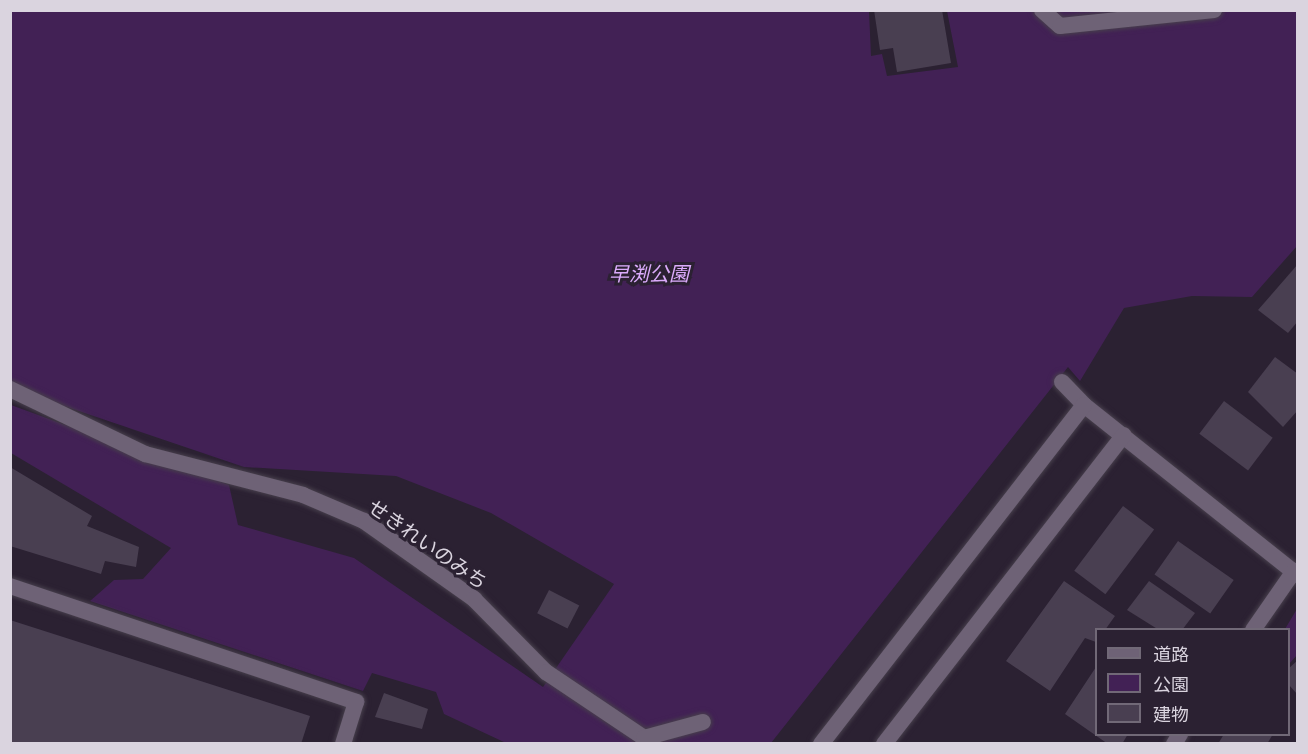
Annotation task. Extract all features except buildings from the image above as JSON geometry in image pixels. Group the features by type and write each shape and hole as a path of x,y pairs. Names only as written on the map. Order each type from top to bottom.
{"street":[{"path":"1042,10 1060,26 1214,10"},
{"path":"1062,382 1084,405 1296,573 1255,628"},
{"name":"せきれいのみち","path":"10,389 145,454 303,495 364,521 474,599 546,672 648,741"},
{"path":"821,744 1084,405"},
{"path":"884,744 1124,435"},
{"path":"10,586 356,702 343,744"},
{"path":"648,741 703,722"}],"green space":[{"name":"早渕公園","path":"11,11 869,11 871,56 882,54 887,76 958,67 947,11 1297,11 1297,246 1252,297 1192,296 1124,308 1080,381 1068,367 771,743 506,743 444,714 436,692 372,673 363,691 90,601 114,580 143,579 171,548 11,453 11,405 229,485 238,525 354,558 543,687 614,584 491,513 396,476 244,467 11,388"},
{"path":"1297,609 1297,655 1290,663 1290,628 1286,628"}]}
